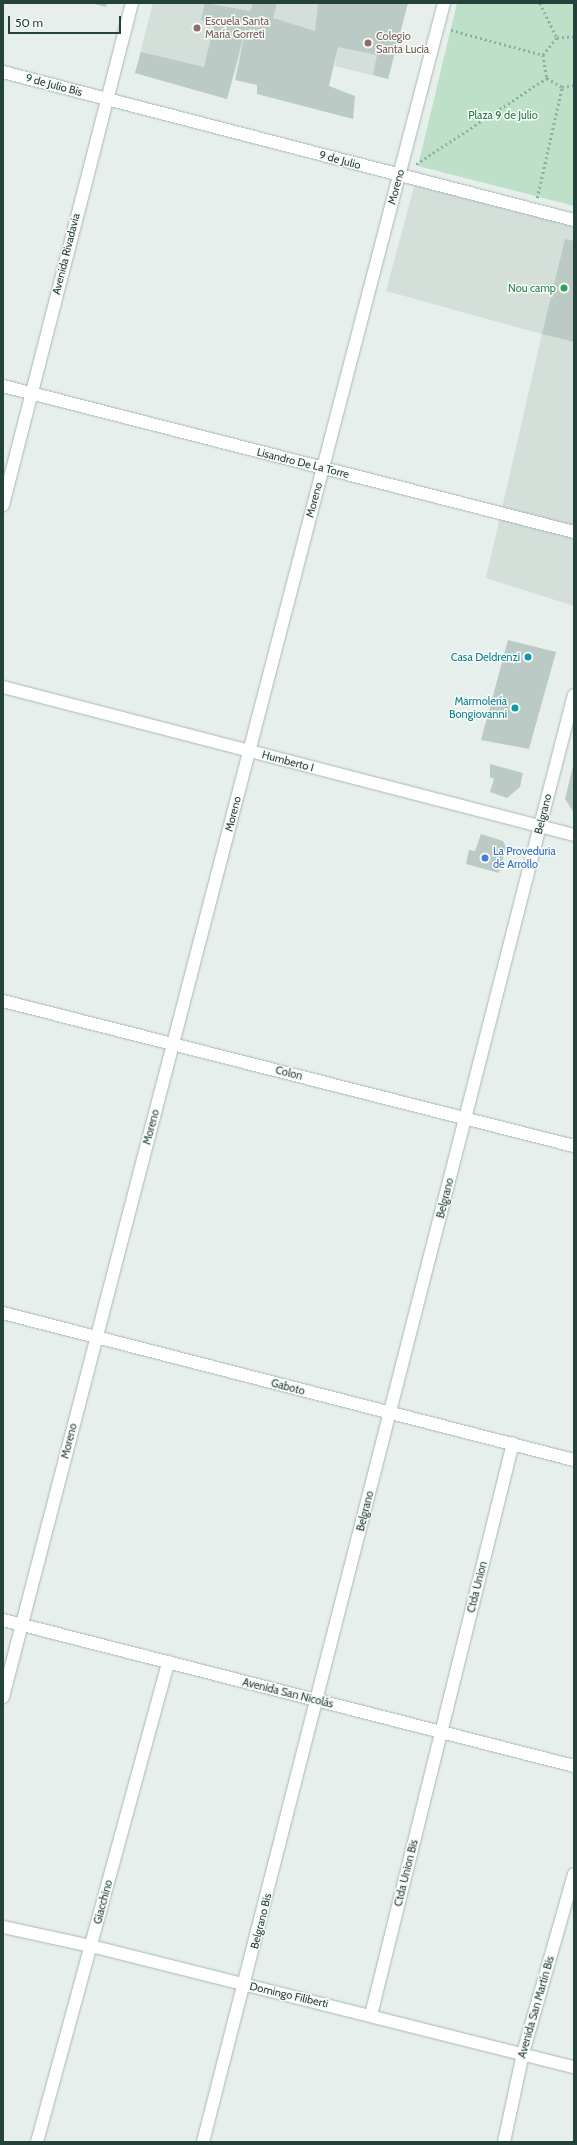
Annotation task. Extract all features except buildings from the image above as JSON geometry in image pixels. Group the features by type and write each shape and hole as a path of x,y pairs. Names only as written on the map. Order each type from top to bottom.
{"street":[{"name":"Avenida Rivadavia","path":"3,505 105,98 132,3"},
{"name":"Moreno","path":"3,1697 95,1337 174,1043 322,468 444,3"},
{"name":"9 de Julio Bis","path":"3,72 105,98"},
{"name":"9 de Julio","path":"105,98 574,220"},
{"name":"Lisandro De La Torre","path":"3,386 574,532"},
{"name":"Humberto I","path":"3,687 574,835"},
{"name":"Belgrano","path":"316,1700 574,695"},
{"name":"Colon","path":"3,1001 174,1043 574,1146"},
{"name":"Gaboto","path":"3,1312 574,1460"},
{"name":"Ctda Union","path":"442,1732 513,1443"},
{"name":"Avenida San Nicolás","path":"3,1620 574,1766"},
{"name":"Giacchino","path":"37,2142 168,1662"},
{"name":"Belgrano Bis","path":"203,2142 246,1985 316,1700"},
{"name":"Ctda Union Bis","path":"371,2014 442,1732"},
{"name":"Avenida San Martín Bis","path":"504,2142 523,2053 574,1874"},
{"name":"Domingo Filiberti","path":"3,1927 91,1946 246,1985 371,2014 574,2067"}],"path":[{"path":"540,3 557,38"},
{"path":"438,27 543,55"},
{"path":"574,37 557,38 543,55 547,78 562,88 574,85"},
{"path":"399,175 547,78"},
{"path":"535,210 562,88"}],"shaded area":[{"path":"153,3 408,3 388,79 335,66 338,47 252,12 227,99 135,73"},
{"path":"416,179 574,226 574,606 486,578 542,334 386,291"}],"green space":[{"name":"Plaza 9 de Julio","path":"457,3 574,3 574,206 418,166"}],"place":[{"name":"Escuela Santa María Gorreti","path":"197,28"},
{"name":"Colegio Santa Lucia","path":"368,43"},
{"name":"Nou camp","path":"564,288"},
{"name":"Casa Deldrenzi","path":"528,657"},
{"name":"Marmolería Bongiovanni","path":"515,708"},
{"name":"La Proveduria de Arrollo","path":"485,858"}]}
